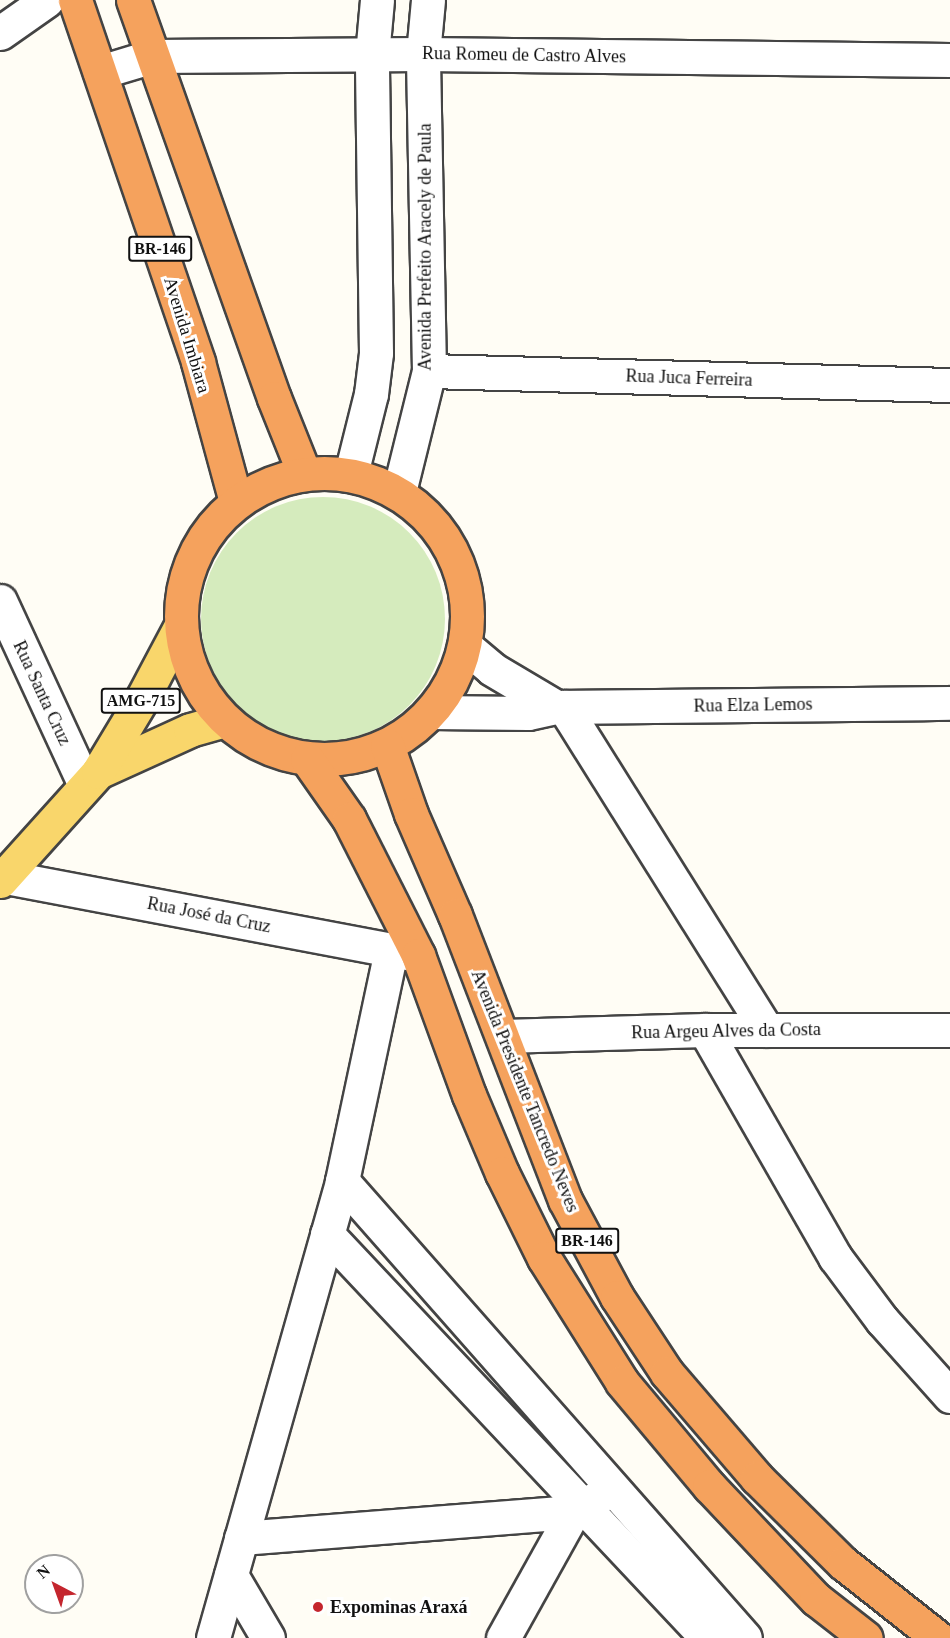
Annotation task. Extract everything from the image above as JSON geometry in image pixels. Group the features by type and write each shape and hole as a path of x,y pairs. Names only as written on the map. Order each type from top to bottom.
{"highway":[{"name":"Avenida Imbiara","path":"75,0 198,362 236,502"},
{"name":"BR-146","path":"133,0 274,398 304,473"},
{"path":"304,473 351,474 399,492 433,520 457,558 468,601 465,646 453,681 431,712 387,745 348,758 307,759 262,747 224,720 201,693 186,662 180,627 184,580 203,537 236,502 268,483 304,473"},
{"name":"Avenida Presidente Tancredo Neves","path":"387,745 411,814 455,915 566,1200 617,1297 667,1373 757,1478 843,1563 938,1638"},
{"name":"BR-146","path":"307,759 349,819 502,1173 544,1258 622,1382 709,1486 807,1590 866,1638"}],"main road":[{"name":"AMG-715","path":"1,878 91,778 143,697 180,627"},
{"name":"AMG-715","path":"91,778 190,730 224,720"}],"street":[{"path":"0,33 47,0"},
{"path":"351,474 371,394 376,352 372,55 377,0"},
{"name":"Avenida Prefeito Aracely de Paula","path":"399,492 429,371 423,54 428,0"},
{"name":"Rua Romeu de Castro Alves","path":"100,72 153,56 423,54 950,60"},
{"name":"Rua Juca Ferreira","path":"429,371 950,385"},
{"name":"Rua Santa Cruz","path":"0,601 91,778"},
{"path":"465,646 499,673 560,707 767,1030"},
{"name":"Rua Elza Lemos","path":"431,712 528,713 560,707 950,703"},
{"name":"Rua José da Cruz","path":"1,878 405,952"},
{"path":"213,1638 405,952"},
{"path":"705,1030 835,1257 882,1320 950,1396"},
{"name":"Rua Argeu Alves da Costa","path":"503,1036 705,1030 950,1030"},
{"path":"342,1181 745,1638"},
{"path":"327,1234 578,1509 707,1638"},
{"path":"241,1538 578,1509 612,1488"},
{"path":"503,1638 578,1509"},
{"path":"231,1575 268,1638"}],"green space":[{"path":"323,497 347,499 370,506 391,518 409,533 424,551 436,572 443,595 445,619 443,643 436,666 424,687 409,705 391,720 370,732 347,739 323,741 299,739 276,732 255,720 237,705 222,687 210,666 203,643 201,619 203,595 210,572 222,551 237,533 255,518 276,506 299,499"}],"place":[{"name":"Expominas Araxá","path":"318,1607"}]}
